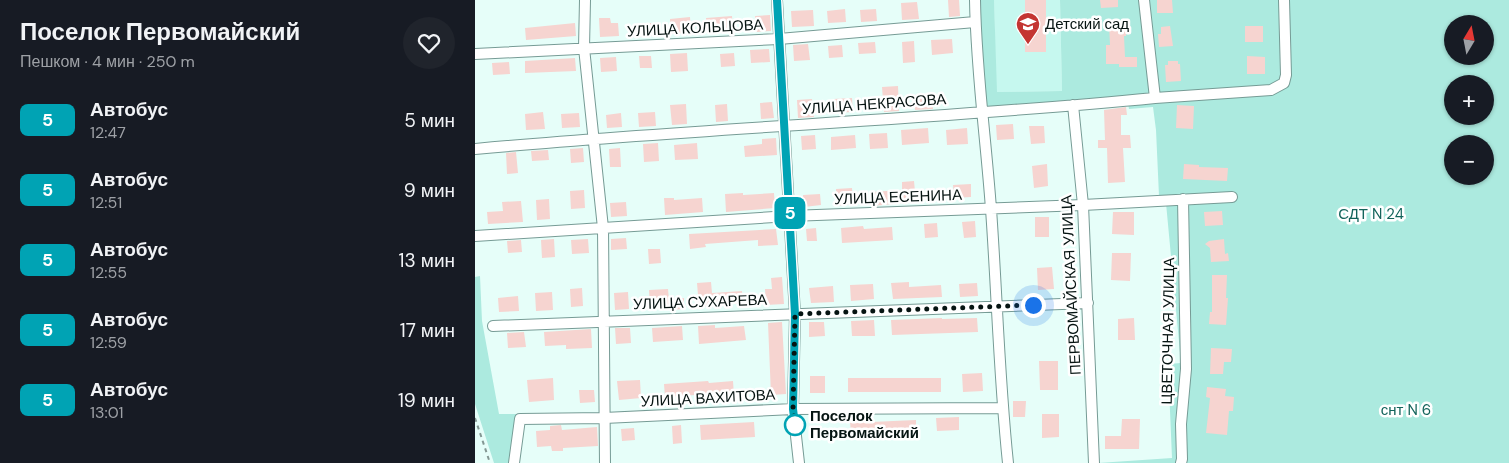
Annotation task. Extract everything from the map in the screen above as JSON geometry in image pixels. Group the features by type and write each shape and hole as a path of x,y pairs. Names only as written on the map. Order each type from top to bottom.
{"street":[{"path":"585,0 584,48 603,228 605,463"},
{"path":"777,0 795,314 793,409 799,463"},
{"path":"975,0 981,113 991,208 1002,408 1008,463"},
{"path":"1144,0 1155,98 1271,90 1284,82 1286,75 1283,0"},
{"name":"УЛИЦА КОЛЬЦОВА","path":"475,54 779,39 975,22"},
{"name":"УЛИЦА НЕКРАСОВА","path":"475,149 595,138 981,113 1155,98"},
{"name":"ПЕРВОМАЙСКАЯ УЛИЦА","path":"1073,105 1083,205 1094,463"},
{"name":"УЛИЦА ЕСЕНИНА","path":"475,236 790,216 1083,205 1232,196"},
{"name":"ЦВЕТОЧНАЯ УЛИЦА","path":"1181,463 1183,459 1181,424 1186,369 1183,199"},
{"name":"УЛИЦА СУХАРЕВА","path":"493,326 603,320 1087,303"},
{"name":"УЛИЦА ВАХИТОВА","path":"514,463 520,419 604,418 793,409 1002,408"}],"path":[{"path":"475,418 491,463"}],"shaded area":[{"name":"Детский сад","path":"994,0 1060,0 1062,91 996,92"}],"green space":[{"path":"978,0 994,0 997,92 1062,91 1060,0 1509,0 1509,463 1098,463 1172,458 1168,364 1181,363 1166,203 1159,196 1153,107 1129,109 1128,103 984,113"},
{"path":"480,276 482,321 499,414 518,414 512,463 494,463 475,404 475,277"}],"building":[{"path":"948,0 959,0 960,16 949,17"},
{"path":"1025,0 1046,0 1046,52 1025,52"},
{"path":"1100,0 1118,0 1118,7 1101,8"},
{"path":"1157,0 1172,0 1173,13 1157,13"},
{"path":"917,2 919,19 902,20 901,3"},
{"path":"845,9 846,22 828,23 827,11"},
{"path":"876,9 877,21 861,22 860,10"},
{"path":"813,10 814,26 792,27 791,11"},
{"path":"770,15 771,31 756,32 755,16"},
{"path":"732,16 733,30 707,32 706,18"},
{"path":"690,17 691,33 671,34 670,19"},
{"path":"599,18 610,18 611,23 618,23 619,36 600,37"},
{"path":"1124,22 1125,25 1129,25 1129,33 1124,36 1125,57 1137,57 1137,67 1119,67 1119,64 1106,64 1106,45 1110,45 1109,23"},
{"path":"575,23 576,36 526,40 525,28"},
{"path":"651,23 652,36 636,37 635,24"},
{"path":"1170,26 1173,46 1159,47 1158,34 1161,34 1161,27"},
{"path":"1245,26 1263,26 1263,42 1245,42"},
{"path":"952,39 953,53 932,55 931,40"},
{"path":"914,41 915,62 903,63 902,42"},
{"path":"875,42 876,53 859,54 858,43"},
{"path":"808,44 810,60 794,61 793,45"},
{"path":"842,45 843,57 829,58 828,46"},
{"path":"769,49 770,62 751,63 750,50"},
{"path":"687,53 688,71 671,72 670,54"},
{"path":"734,53 735,66 721,67 720,54"},
{"path":"639,56 651,56 652,68 640,68"},
{"path":"1247,56 1265,57 1265,74 1247,74"},
{"path":"616,57 617,71 601,72 600,58"},
{"path":"575,58 576,71 525,73 525,61"},
{"path":"1168,61 1178,61 1178,64 1180,64 1181,81 1166,82 1165,65 1168,65"},
{"path":"509,62 510,74 493,75 492,63"},
{"path":"898,86 899,111 884,112 882,87"},
{"path":"932,94 933,109 915,110 914,95"},
{"path":"852,98 853,112 834,113 833,99"},
{"path":"812,99 814,117 798,118 797,100"},
{"path":"772,102 774,118 761,119 760,103"},
{"path":"686,104 687,124 672,125 670,105"},
{"path":"727,104 728,121 716,122 715,105"},
{"path":"1177,105 1194,106 1193,129 1176,128"},
{"path":"1126,107 1127,115 1121,115 1121,135 1130,135 1131,148 1123,148 1125,182 1108,183 1107,148 1098,148 1098,140 1105,140 1104,110"},
{"path":"543,112 545,129 526,130 525,114"},
{"path":"655,112 656,126 639,127 638,113"},
{"path":"579,113 580,127 562,128 561,114"},
{"path":"621,113 622,127 607,128 606,115"},
{"path":"1013,124 1014,139 997,140 996,125"},
{"path":"1029,126 1044,126 1045,143 1031,144"},
{"path":"928,128 929,143 902,145 901,130"},
{"path":"967,128 968,144 947,145 946,130"},
{"path":"887,133 888,148 870,149 869,134"},
{"path":"815,135 816,149 802,150 801,136"},
{"path":"855,135 856,148 831,150 831,137"},
{"path":"776,138 777,155 745,157 744,146 762,144 762,139"},
{"path":"658,143 659,161 644,162 643,144"},
{"path":"697,143 698,159 675,160 674,145"},
{"path":"583,148 584,162 571,163 570,149"},
{"path":"620,148 621,167 610,167 609,149"},
{"path":"548,150 549,160 532,161 531,151"},
{"path":"516,152 518,173 507,174 506,153"},
{"path":"1047,164 1048,186 1034,188 1032,166"},
{"path":"1184,164 1199,165 1199,167 1228,168 1227,181 1183,179"},
{"path":"914,181 916,202 872,206 871,192 902,190 902,182"},
{"path":"971,184 971,197 954,198 953,185"},
{"path":"852,188 853,204 837,206 836,189"},
{"path":"584,190 585,208 571,209 570,191"},
{"path":"743,193 743,195 774,193 775,208 726,212 725,194"},
{"path":"820,194 821,205 804,207 803,195"},
{"path":"664,198 674,198 674,200 702,198 703,212 665,215"},
{"path":"549,199 550,219 537,220 536,200"},
{"path":"521,201 523,222 488,224 487,212 503,211 502,202"},
{"path":"626,202 627,216 611,217 610,203"},
{"path":"1222,211 1223,225 1205,226 1204,212"},
{"path":"1113,212 1134,212 1134,235 1112,234"},
{"path":"1035,217 1049,217 1049,237 1035,237"},
{"path":"975,221 976,237 964,238 962,222"},
{"path":"937,223 938,237 925,238 924,224"},
{"path":"863,226 864,229 892,227 893,240 842,243 841,228"},
{"path":"816,228 817,241 807,241 806,229"},
{"path":"776,229 778,245 758,246 758,240 705,244 706,247 690,249 689,234"},
{"path":"626,238 627,249 611,250 611,239"},
{"path":"554,239 555,257 542,258 541,240"},
{"path":"588,239 589,253 572,254 571,240"},
{"path":"1224,239 1225,254 1228,253 1229,261 1211,262 1210,248 1205,244 1209,241"},
{"path":"521,240 522,252 508,253 507,241"},
{"path":"648,249 660,249 661,263 649,264"},
{"path":"1112,253 1131,253 1130,281 1111,280"},
{"path":"1052,267 1054,289 1038,290 1037,268"},
{"path":"1212,275 1227,275 1226,325 1209,324 1210,312 1212,312"},
{"path":"782,277 784,304 766,305 765,289 772,289 771,278"},
{"path":"711,282 712,293 742,291 743,303 699,307 697,283"},
{"path":"909,282 909,287 941,285 942,297 893,299 891,283"},
{"path":"977,283 978,296 960,297 959,284"},
{"path":"873,284 874,299 851,301 850,285"},
{"path":"833,286 834,302 811,303 809,288"},
{"path":"582,288 583,306 571,307 570,289"},
{"path":"668,289 669,300 684,298 684,309 668,310 668,306 650,307 649,290"},
{"path":"552,292 553,310 536,311 535,293"},
{"path":"628,292 629,309 615,310 614,293"},
{"path":"518,296 519,311 499,312 498,298"},
{"path":"977,318 978,332 892,335 891,320"},
{"path":"1134,318 1135,340 1118,340 1118,319"},
{"path":"874,320 875,336 852,336 851,321"},
{"path":"782,322 786,394 771,395 768,323"},
{"path":"809,322 824,322 825,336 809,337"},
{"path":"715,325 715,328 744,326 746,340 699,344 698,326"},
{"path":"682,326 683,340 653,342 652,328"},
{"path":"615,328 630,328 631,343 616,344"},
{"path":"591,329 592,348 566,349 566,345 545,346 544,332"},
{"path":"524,332 526,347 508,348 507,333"},
{"path":"1211,348 1232,349 1231,362 1224,362 1223,374 1210,374"},
{"path":"1039,361 1058,361 1058,390 1040,390"},
{"path":"982,373 983,391 963,392 962,374"},
{"path":"810,376 825,376 825,393 810,393"},
{"path":"553,378 554,400 529,402 527,380"},
{"path":"848,378 941,378 941,392 848,392"},
{"path":"640,380 641,398 619,400 617,381"},
{"path":"708,381 709,383 733,381 734,396 695,398 695,395 665,397 664,384"},
{"path":"1207,387 1226,389 1225,396 1234,397 1233,411 1229,411 1227,435 1206,433 1210,398 1206,397"},
{"path":"579,390 594,390 595,402 580,403"},
{"path":"1013,401 1026,401 1025,417 1013,417"},
{"path":"1042,414 1059,414 1059,437 1042,438"},
{"path":"959,417 959,430 937,431 936,418"},
{"path":"871,419 871,422 916,420 916,431 851,435 850,420"},
{"path":"1122,419 1140,419 1139,449 1105,449 1105,436 1121,436"},
{"path":"754,422 755,437 701,440 700,425"},
{"path":"561,425 562,430 597,427 598,446 563,448 563,451 552,451 551,446 537,447 536,431 550,430 550,426"},
{"path":"681,425 682,443 673,444 672,426"},
{"path":"634,428 635,440 622,441 621,429"}],"bus line":[{"name":"5","path":"777,0 795,314 793,409 795,425"}],"place":[{"name":"Детский сад","path":"1028,45"},
{"name":"Поселок Первомайский","path":"795,425"}],"route":[{"path":"795,425 793,409 795,314 1033,305"}],"park label":[{"name":"СДТ N 24","path":"1371,214"},
{"name":"снт N 6","path":"1406,410"}]}
